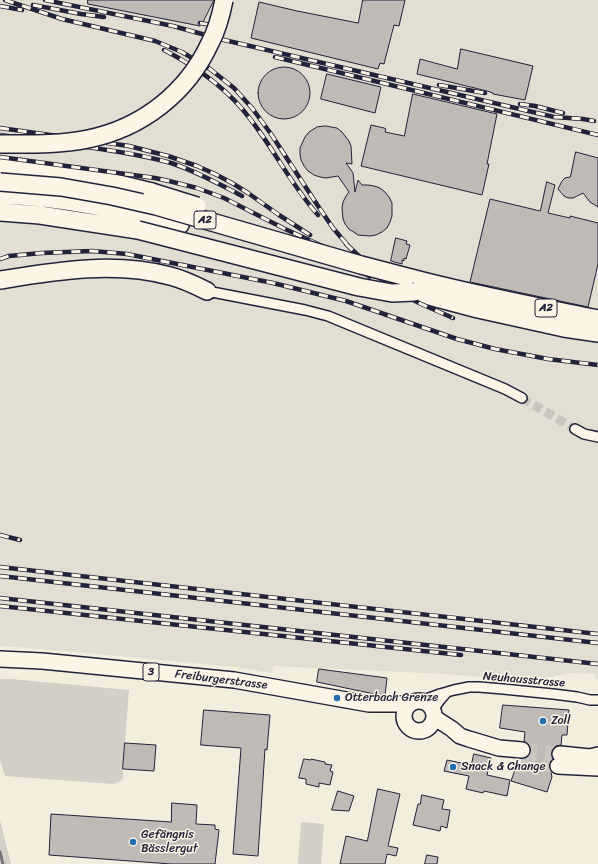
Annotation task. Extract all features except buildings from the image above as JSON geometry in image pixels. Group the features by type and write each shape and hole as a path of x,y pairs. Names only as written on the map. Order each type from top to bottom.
{"highway":[{"path":"0,144 47,144 88,139 114,132 147,116 175,94 187,80 208,49 214,35 224,0"},
{"path":"0,167 80,176 135,187 381,264 410,285"},
{"name":"A2","path":"0,182 61,188 112,196 156,206 361,265 410,285 478,309 564,328 598,333"},
{"name":"A2","path":"0,195 41,198 107,208 188,227 410,285 434,284 598,319"},
{"path":"0,212 40,215 138,230 359,287 392,293 410,285"},
{"path":"0,280 79,269 112,268 147,271 170,276 207,291"}],"main road":[{"name":"Freiburgerstrasse","path":"0,659 234,680 369,704 404,719"},
{"name":"Freiburgerstrasse","path":"369,704 415,702"},
{"name":"3","path":"415,702 428,704 432,718 433,730 449,735 460,736 521,755"},
{"path":"404,719 405,709 415,702"},
{"name":"3","path":"404,719 408,727 421,731 432,718"},
{"path":"559,760 594,762"}],"street":[{"path":"207,291 305,310 328,316 505,389 522,398"},
{"path":"575,429 584,434 598,437"},
{"name":"Neuhausstrasse","path":"415,702 447,692 469,688 489,688 598,700"},
{"path":"432,718 440,700 447,692"}],"shaded area":[{"path":"0,0 598,0 598,679 595,679 595,674 572,673 528,681 446,674 273,666 272,673 235,667 0,646"},
{"path":"0,679 129,690 123,775 121,781 113,784 5,776 0,761"},
{"path":"0,820 11,864 0,864"},
{"path":"301,822 324,824 321,864 298,864"}],"waterway":[{"path":"0,852 3,864"}],"tunnel":[{"path":"522,398 575,429"},
{"path":"522,750 560,754"},
{"path":"521,760 558,766"}],"railway":[{"path":"5,0 62,19 155,41 182,52 210,69 234,88 252,108 271,134 333,228 350,248"},
{"path":"45,0 173,26 220,39 554,117 594,121"},
{"path":"33,5 104,17"},
{"path":"0,6 22,10"},
{"path":"200,23 211,25"},
{"path":"164,50 212,80 233,99 260,132 300,192 318,215"},
{"path":"275,57 598,135"},
{"path":"439,85 485,93"},
{"path":"520,104 563,113"},
{"path":"0,128 129,146 168,156 197,166 232,183 310,235"},
{"path":"0,135 108,150 160,160 189,170 242,196"},
{"path":"0,157 155,178 197,188 224,198 285,229 331,250 370,277 419,303 453,318"},
{"path":"346,244 375,271"},
{"path":"0,259 9,256 42,253 92,251 127,254 273,283 346,301 457,339 495,349 548,359 598,365"},
{"path":"0,535 20,540"},
{"path":"0,567 598,634"},
{"path":"0,576 598,643"},
{"path":"0,598 598,664"},
{"path":"0,606 461,655"}],"place":[{"name":"Otterbach Grenze","path":"337,698"},
{"name":"Zoll","path":"543,721"},
{"name":"Snack & Change","path":"453,767"},
{"name":"Gefängnis Bässlergut","path":"133,842"}]}
